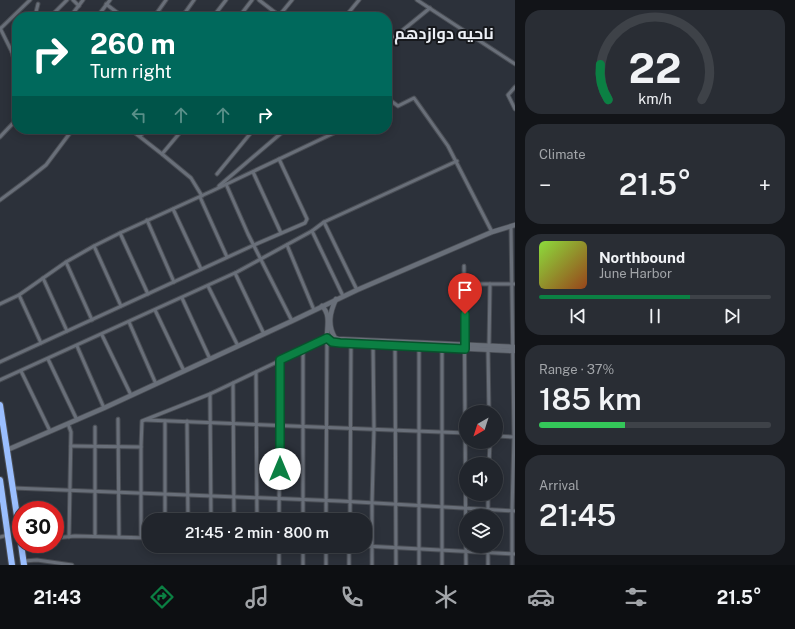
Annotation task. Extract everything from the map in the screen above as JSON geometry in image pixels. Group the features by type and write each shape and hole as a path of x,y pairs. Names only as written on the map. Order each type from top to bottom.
{"highway":[{"path":"0,405 15,501"},
{"path":"0,480 12,565"},
{"path":"22,553 23,563"}],"street":[{"path":"18,12 30,0"},
{"path":"55,12 67,0"},
{"path":"73,0 79,6"},
{"path":"74,12 83,0"},
{"path":"100,12 110,0"},
{"path":"158,12 166,0"},
{"path":"186,12 194,0"},
{"path":"217,12 226,0"},
{"path":"243,12 252,0"},
{"path":"259,0 274,12"},
{"path":"284,12 292,0"},
{"path":"349,12 360,0"},
{"path":"419,0 515,64"},
{"path":"36,12 38,4"},
{"path":"106,4 116,12"},
{"path":"392,39 430,8"},
{"path":"12,17 0,29 12,52"},
{"path":"515,87 508,94 515,109"},
{"path":"392,102 398,106 414,98 457,161 492,232"},
{"path":"0,137 12,124"},
{"path":"0,200 46,165 69,134"},
{"path":"137,134 191,178 201,196 227,257"},
{"path":"162,154 179,134"},
{"path":"217,174 250,134"},
{"path":"212,191 280,134"},
{"path":"0,304 19,296 66,262 120,232 212,191 332,134"},
{"path":"0,362 227,257 305,223 307,219 279,159"},
{"path":"0,380 208,286 287,245 312,231 324,222 457,161"},
{"path":"253,172 281,233"},
{"path":"226,184 260,259 292,321"},
{"path":"173,209 201,269"},
{"path":"147,220 174,282"},
{"path":"324,222 357,290"},
{"path":"7,450 104,408 343,296 492,232 513,226 514,554 512,565"},
{"path":"312,231 343,296"},
{"path":"120,232 148,294"},
{"path":"287,245 314,310"},
{"path":"94,246 121,306"},
{"path":"66,262 92,320"},
{"path":"464,266 466,405"},
{"path":"235,273 264,334"},
{"path":"43,278 67,331"},
{"path":"464,284 513,284"},
{"path":"489,405 490,284"},
{"path":"208,286 238,346"},
{"path":"19,296 41,343"},
{"path":"182,298 210,359"},
{"path":"336,300 330,315 332,334 336,339 514,349"},
{"path":"322,306 327,312 328,316 326,513"},
{"path":"155,310 184,371"},
{"path":"129,322 156,384"},
{"path":"102,335 131,395"},
{"path":"327,338 335,343 442,349 465,347"},
{"path":"64,537 74,536 141,537 141,422 145,419 210,394 327,338"},
{"path":"350,513 349,428 351,343"},
{"path":"372,565 374,429 373,344"},
{"path":"76,346 104,408"},
{"path":"395,346 396,565"},
{"path":"418,565 419,347"},
{"path":"303,349 303,513"},
{"path":"442,349 442,565"},
{"path":"48,359 77,420"},
{"path":"279,513 280,360"},
{"path":"21,371 50,431"},
{"path":"256,372 257,513"},
{"path":"233,383 234,513"},
{"path":"210,394 211,513"},
{"path":"118,419 119,536"},
{"path":"145,419 459,433"},
{"path":"165,421 165,513"},
{"path":"187,421 188,513"},
{"path":"68,424 71,432 69,537"},
{"path":"95,427 95,536"},
{"path":"503,436 514,437"},
{"path":"71,446 141,447"},
{"path":"465,508 466,449"},
{"path":"13,488 418,505 476,509"},
{"path":"503,511 513,511"},
{"path":"0,537 8,535"},
{"path":"373,546 459,550"},
{"path":"279,553 279,565"},
{"path":"303,553 303,565"},
{"path":"326,553 326,565"},
{"path":"349,553 349,565"},
{"path":"466,553 466,565"},
{"path":"488,565 488,553 514,554"},
{"path":"23,563 37,560 72,565"}],"district":[{"name":"ناحیه دوازدهم","path":"444,33"}],"route":[{"path":"280,469 280,360 327,338 332,342 340,343 465,349 465,314"}]}
